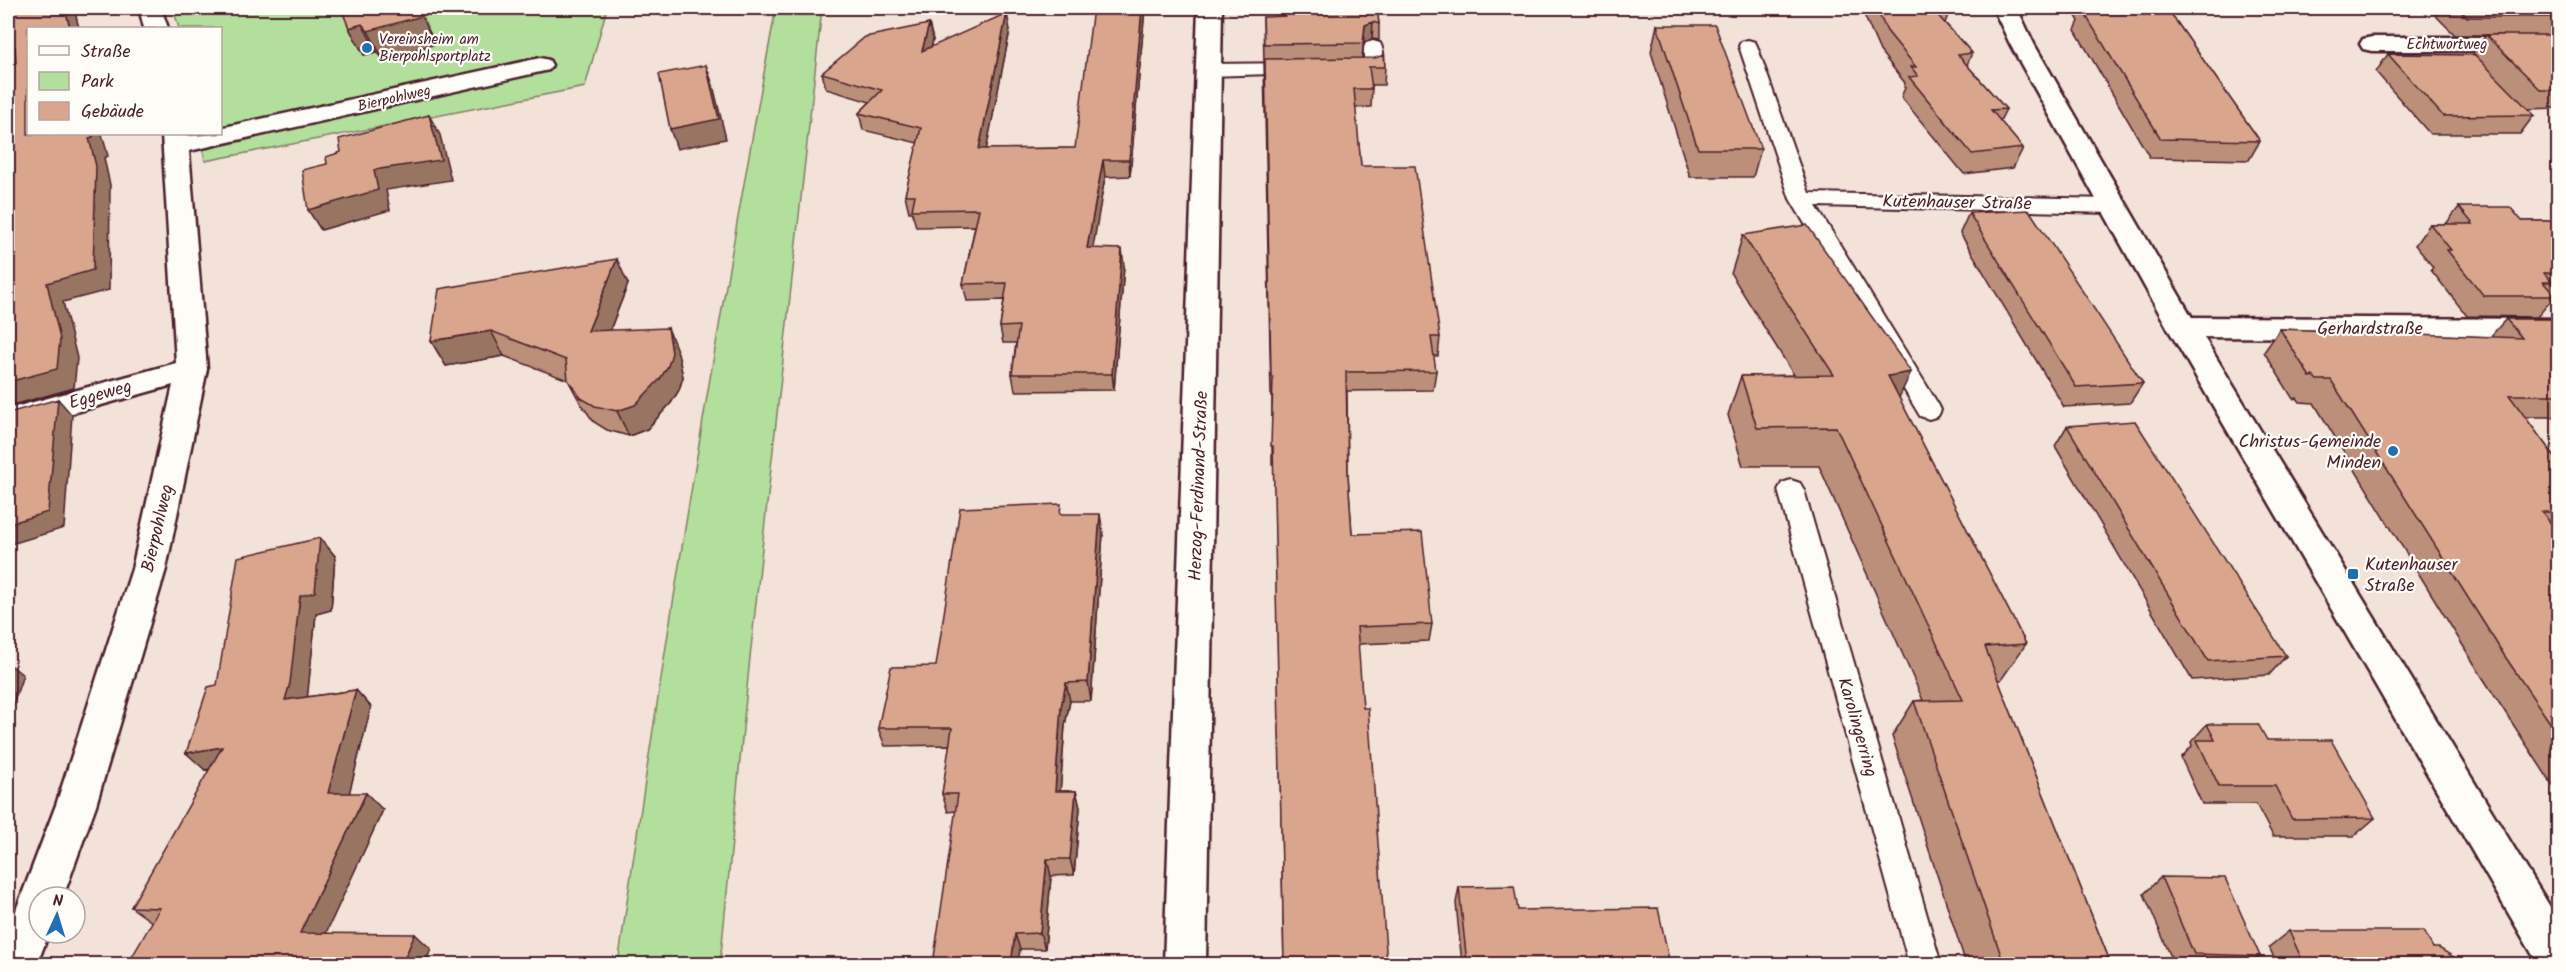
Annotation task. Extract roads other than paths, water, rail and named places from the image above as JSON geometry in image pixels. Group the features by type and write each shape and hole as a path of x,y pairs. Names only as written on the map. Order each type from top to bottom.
{"street":[{"path":"150,8 156,27"},
{"name":"Herzog-Ferdinand-Straße","path":"1185,964 1210,8"},
{"path":"2006,8 2022,45 2182,327 2559,958"},
{"name":"Echtwortweg","path":"2372,44 2559,44"},
{"name":"Bierpohlweg","path":"222,131 540,65"},
{"path":"8,81 27,74"},
{"name":"Bierpohlweg","path":"46,885 76,805 149,569 192,369 176,140 200,135"},
{"name":"Gerhardstraße","path":"2182,327 2559,329"},
{"name":"Eggeweg","path":"8,420 192,369"},
{"path":"16,964 27,935"}],"lane":[{"path":"1748,46 1802,199 1929,410"},
{"path":"1209,70 1374,68 1372,47"},
{"name":"Kutenhauser Straße","path":"1802,199 2112,206"},
{"name":"Karolingerring","path":"1791,490 1925,964"}],"place":[{"name":"Vereinsheim am Bierpohlsportplatz","path":"367,48"},
{"name":"Christus-Gemeinde Minden","path":"2393,451"},
{"name":"Kutenhauser Straße","path":"2353,574"}]}
